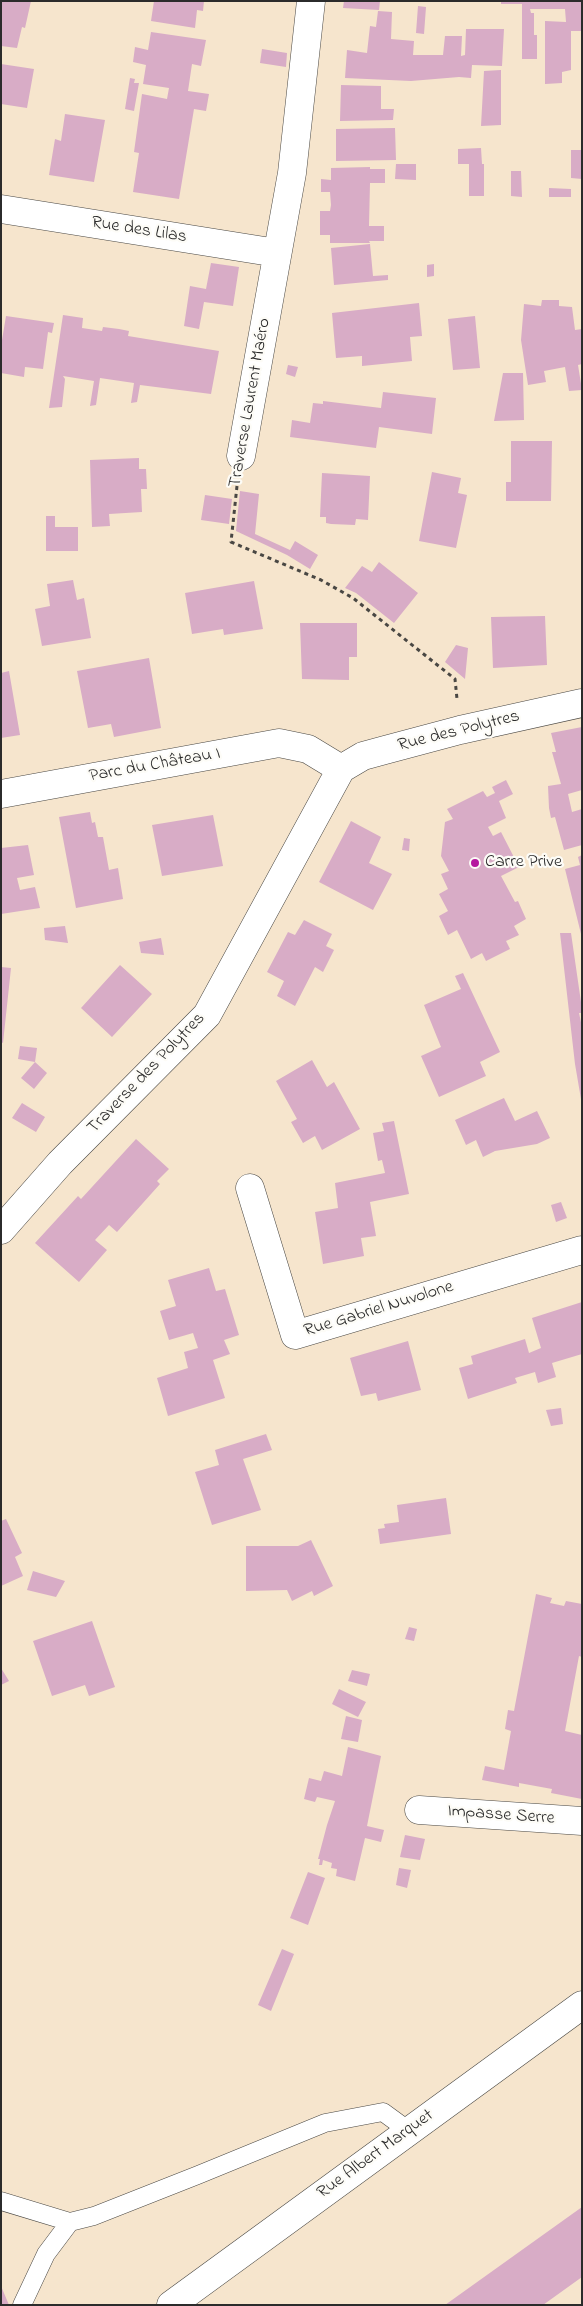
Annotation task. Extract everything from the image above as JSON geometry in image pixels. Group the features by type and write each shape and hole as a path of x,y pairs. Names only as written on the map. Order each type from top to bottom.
{"street":[{"name":"Traverse Laurent Maéro","path":"240,456 292,173 311,1"},
{"name":"Rue des Lilas","path":"1,210 277,253"},
{"name":"Rue des Polytres","path":"341,770 363,756 460,730 582,703"},
{"name":"Parc du Château I","path":"1,794 279,743 308,749 341,770"},
{"name":"Traverse des Polytres","path":"1,1230 60,1163 207,1015 341,770"},
{"name":"Rue Gabriel Nuvolone","path":"250,1188 295,1335 582,1250"},
{"name":"Impasse Serre","path":"419,1810 582,1821"},
{"name":"Rue Albert Marquet","path":"171,2305 582,2005"}],"lane":[{"path":"1,2200 70,2222 94,2216 164,2189 325,2123 383,2112 410,2131"},
{"path":"22,2305 46,2254 70,2222"}],"path":[{"name":"Traverse Laurent Maéro","path":"240,456 231,542 321,580 353,598 456,679"}],"building":[{"path":"1,1 31,1 25,28 22,27 17,48 1,46"},
{"path":"154,1 204,1 203,11 197,10 195,28 151,21"},
{"path":"344,1 380,1 379,10 343,8"},
{"path":"501,1 582,1 582,31 571,31 571,70 562,72 562,83 545,84 545,21 566,22 565,9 530,9 531,13 534,13 534,35 537,35 537,59 522,59 522,4 501,4"},
{"path":"418,6 426,7 424,34 416,33"},
{"path":"378,11 392,12 391,39 414,41 413,55 443,55 445,36 462,36 461,56 465,55 466,29 504,29 502,66 472,65 471,78 459,77 411,81 345,78 347,50 367,53 370,26 376,27"},
{"path":"151,32 206,40 201,66 192,64 188,91 209,94 206,111 194,109 179,199 133,192 139,153 134,152 142,94 167,99 169,88 143,84 146,65 133,62 135,47 148,50"},
{"path":"262,49 287,53 286,67 260,63"},
{"path":"1,64 34,69 27,108 1,104"},
{"path":"501,70 501,125 481,126 484,71"},
{"path":"130,78 135,79 134,83 139,83 134,111 125,109"},
{"path":"341,85 381,86 381,109 394,109 393,120 340,121"},
{"path":"65,114 105,120 94,182 49,175 55,139 61,141"},
{"path":"395,128 396,160 336,161 336,129"},
{"path":"481,148 482,164 484,164 484,196 469,196 469,164 458,164 458,149"},
{"path":"571,150 582,150 582,179 571,178"},
{"path":"396,164 416,164 416,180 395,179"},
{"path":"370,167 370,169 385,169 385,183 370,183 369,226 384,226 384,241 330,243 330,235 320,235 320,211 330,211 331,205 330,192 321,192 321,179 331,180 331,168"},
{"path":"511,171 521,171 522,197 511,196"},
{"path":"549,188 571,189 571,197 549,197"},
{"path":"370,244 373,276 388,275 388,280 334,285 331,248"},
{"path":"211,263 239,267 233,306 204,302 199,329 184,326 190,286 206,289"},
{"path":"434,264 434,276 427,277 427,265"},
{"path":"542,300 559,300 559,306 572,307 575,330 582,329 582,364 578,365 582,390 569,391 565,367 544,371 546,382 528,385 521,340 524,304 541,306"},
{"path":"419,303 422,336 410,337 412,361 362,366 362,356 336,358 332,313"},
{"path":"63,315 83,318 82,328 102,331 103,327 119,329 129,331 128,336 219,351 211,394 140,385 137,402 131,403 134,383 100,378 96,405 90,406 94,381 63,376 65,379 62,407 49,408"},
{"path":"6,316 54,323 52,333 48,332 43,369 25,367 24,377 1,373 1,346"},
{"path":"475,316 480,368 453,370 448,319"},
{"path":"288,365 298,367 295,377 286,374"},
{"path":"503,373 523,373 524,420 494,421"},
{"path":"383,392 436,398 432,434 379,427 376,448 290,437 292,420 310,423 313,403 323,404 323,401 381,408"},
{"path":"511,441 552,441 551,501 506,501 506,482 511,482"},
{"path":"139,458 139,469 146,469 147,489 141,489 142,512 109,514 110,526 92,527 90,460"},
{"path":"432,472 461,478 458,493 467,495 456,548 419,541"},
{"path":"322,473 370,476 368,520 356,519 355,525 331,524 326,523 326,517 320,517"},
{"path":"240,491 259,494 255,534 290,550 295,541 318,555 310,569 287,555 236,531"},
{"path":"205,495 232,499 229,524 201,520"},
{"path":"46,516 55,516 55,527 78,527 78,551 46,551"},
{"path":"379,562 418,593 394,623 356,593 345,588 362,566 372,572"},
{"path":"73,580 77,600 84,598 91,638 42,646 35,609 50,606 47,584"},
{"path":"254,581 263,629 224,635 223,629 192,634 185,593"},
{"path":"545,616 547,665 493,668 491,617"},
{"path":"300,623 357,623 357,657 349,657 349,680 302,679"},
{"path":"456,645 468,648 465,679 445,662"},
{"path":"149,658 161,728 114,737 111,724 88,728 77,671"},
{"path":"9,671 20,735 1,738 1,673"},
{"path":"582,727 582,790 568,794 572,812 582,809 582,845 564,850 555,817 551,818 549,808 548,786 561,784 552,752 556,752 551,733"},
{"name":"Carre Prive","path":"506,780 513,794 499,801 506,818 488,827 493,836 501,832 519,867 501,876 515,902 518,901 526,919 514,926 519,935 506,941 510,949 486,961 482,953 471,959 457,930 448,935 439,916 448,911 439,894 448,889 441,874 449,871 441,856 445,822 453,819 447,809 483,791 487,797 495,793 492,787"},
{"path":"90,812 92,823 95,822 98,837 103,837 109,870 118,868 123,899 76,908 59,817"},
{"path":"213,815 223,866 162,876 152,825"},
{"path":"351,821 381,837 369,863 392,874 373,910 319,882"},
{"path":"404,838 410,839 409,851 402,850"},
{"path":"28,845 34,875 17,878 20,890 35,887 40,908 1,914 1,848"},
{"path":"582,855 581,934 565,869 580,865 578,857"},
{"path":"304,920 332,934 326,946 334,950 323,972 315,967 295,1006 277,996 284,981 267,972 288,932 295,935"},
{"path":"65,926 68,943 45,940 44,928"},
{"path":"560,933 571,933 582,1009 582,1013 579,1013 582,1027 582,1105 575,1064"},
{"path":"161,938 164,955 141,953 139,942"},
{"path":"120,965 152,994 112,1037 81,1008"},
{"path":"1,967 11,968 3,1043 1,1042"},
{"path":"463,973 500,1052 480,1062 486,1076 439,1097 421,1056 441,1047 424,1005 461,989 455,976"},
{"path":"20,1046 37,1048 35,1062 18,1059"},
{"path":"312,1060 327,1087 334,1082 360,1129 322,1150 315,1136 303,1143 291,1122 297,1119 276,1081"},
{"path":"35,1062 47,1073 34,1089 21,1078"},
{"path":"504,1098 515,1121 537,1111 550,1138 537,1144 495,1151 483,1157 476,1140 466,1145 455,1120"},
{"path":"22,1103 45,1117 36,1132 12,1118"},
{"path":"394,1121 409,1194 370,1202 376,1236 361,1238 364,1256 323,1264 315,1212 338,1208 335,1183 385,1173 382,1160 378,1161 373,1133 384,1131 382,1123"},
{"path":"136,1139 169,1169 157,1181 160,1184 117,1232 109,1225 95,1240 107,1250 79,1282 35,1243 78,1196 81,1199"},
{"path":"561,1202 567,1218 556,1222 551,1205"},
{"path":"209,1268 216,1291 225,1289 239,1335 224,1340 230,1354 213,1360 225,1398 168,1416 157,1378 188,1368 184,1352 198,1348 193,1333 169,1340 160,1311 176,1306 168,1280"},
{"path":"582,1302 582,1354 552,1363 556,1377 538,1383 535,1372 515,1378 517,1383 468,1399 459,1368 473,1364 471,1356 525,1339 529,1353 541,1348 532,1318"},
{"path":"408,1341 421,1390 378,1401 376,1393 361,1396 350,1358"},
{"path":"561,1408 563,1424 551,1426 546,1410"},
{"path":"266,1434 272,1450 243,1459 261,1510 212,1525 195,1472 219,1465 215,1450"},
{"path":"446,1498 451,1534 380,1544 378,1529 385,1528 384,1524 399,1522 397,1505"},
{"path":"6,1519 22,1553 15,1557 23,1576 1,1586 1,1521"},
{"path":"311,1540 333,1586 314,1596 312,1591 292,1601 287,1590 246,1591 246,1546 298,1546"},
{"path":"33,1571 65,1581 56,1597 27,1590"},
{"path":"536,1594 552,1598 550,1603 564,1606 566,1601 582,1604 582,1657 579,1656 565,1731 582,1735 582,1799 551,1793 552,1789 519,1783 519,1787 482,1780 485,1766 504,1770 511,1731 505,1729 508,1710 514,1711"},
{"path":"92,1621 115,1687 89,1696 85,1685 52,1696 33,1641"},
{"path":"409,1627 417,1629 414,1641 405,1639"},
{"path":"1,1668 9,1681 1,1685"},
{"path":"352,1670 370,1674 367,1686 348,1681"},
{"path":"339,1689 366,1702 358,1717 332,1704"},
{"path":"346,1716 362,1720 358,1742 341,1739"},
{"path":"348,1747 381,1756 367,1826 384,1830 381,1842 365,1838 355,1881 336,1876 337,1869 331,1868 332,1863 323,1860 322,1865 319,1865 320,1859 318,1859 335,1801 317,1797 315,1802 304,1799 309,1778 321,1781 324,1771 342,1776"},
{"path":"405,1835 425,1839 420,1860 400,1857"},
{"path":"399,1868 411,1870 407,1888 396,1885"},
{"path":"308,1872 325,1878 308,1925 290,1918"},
{"path":"282,1949 294,1954 271,2011 258,2005"},
{"path":"582,2207 582,2277 543,2305 445,2305"},
{"path":"1,2286 9,2305 1,2305"}],"place":[{"name":"Carre Prive","path":"475,863"}]}
